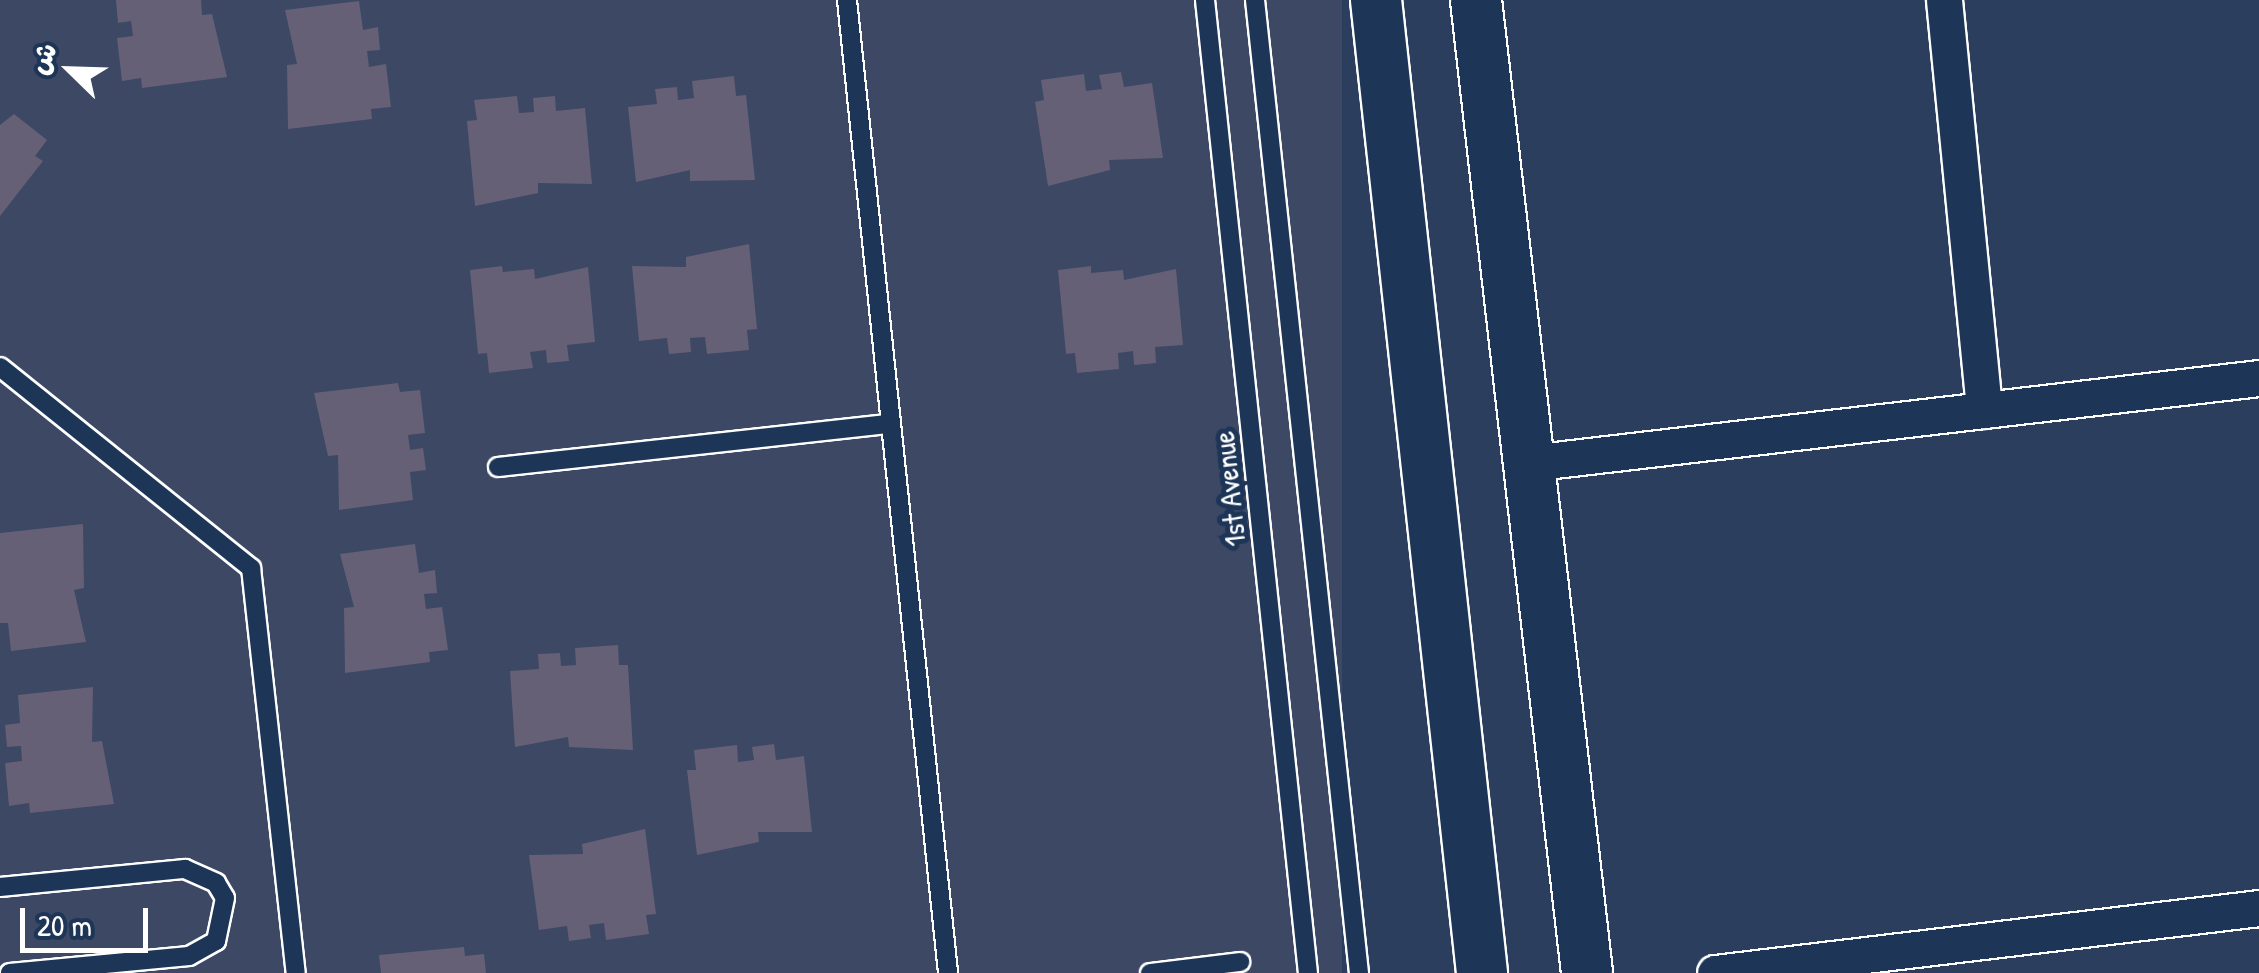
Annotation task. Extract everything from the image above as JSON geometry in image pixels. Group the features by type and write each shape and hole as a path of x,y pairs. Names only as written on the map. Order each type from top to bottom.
{"main road":[{"path":"1376,0 1482,973"},
{"path":"1476,0 1587,973"}],"street":[{"path":"1944,0 1984,410"},
{"path":"1529,462 2259,378"},
{"path":"1716,973 2259,908"}],"lane":[{"path":"847,0 948,973"},
{"name":"1st Avenue","path":"1204,0 1308,973"},
{"path":"1255,0 1359,973"},
{"path":"0,367 251,568 296,973"},
{"path":"498,466 890,424"},
{"path":"0,888 185,870 216,882 226,898 216,941 189,956 10,973"},
{"path":"1150,973 1240,962"}],"shaded area":[{"path":"0,0 1342,0 1342,973 0,973"}],"building":[{"path":"116,0 201,0 202,15 212,14 227,77 142,88 141,78 122,81 117,38 133,36 131,21 118,23"},
{"path":"359,1 363,30 378,27 380,50 367,51 369,67 386,64 391,107 371,109 372,119 288,129 287,65 297,64 285,10"},
{"path":"1121,72 1124,87 1152,83 1163,158 1109,160 1110,170 1048,186 1035,102 1044,100 1041,80 1084,74 1086,91 1102,89 1099,75"},
{"path":"734,76 736,96 746,95 755,180 690,181 690,170 636,182 628,107 657,104 655,89 677,87 678,100 694,98 692,81"},
{"path":"517,96 519,113 534,112 533,98 555,96 556,111 585,108 592,184 538,183 538,193 475,206 467,121 477,120 474,100"},
{"path":"14,114 47,140 35,156 43,161 0,216 0,125"},
{"path":"749,244 757,329 747,330 749,350 707,354 705,337 690,338 691,352 669,354 667,338 639,341 632,266 686,267 686,257"},
{"path":"502,266 503,272 534,269 535,279 588,267 595,342 567,345 569,361 547,363 546,350 530,352 533,368 489,373 487,353 478,354 470,270"},
{"path":"1091,266 1091,273 1123,270 1124,280 1176,269 1183,345 1155,347 1156,363 1134,365 1133,351 1118,353 1119,369 1077,373 1075,353 1066,354 1058,270"},
{"path":"398,383 400,392 420,390 425,433 408,435 410,450 423,448 426,470 410,472 413,500 339,510 338,455 328,456 314,393"},
{"path":"83,524 84,588 74,590 86,642 11,651 8,623 0,623 0,533"},
{"path":"415,544 419,573 435,570 437,593 424,594 426,609 442,607 448,650 429,652 430,662 345,673 344,608 354,607 340,554"},
{"path":"618,645 619,665 628,665 633,750 569,747 568,737 515,747 510,671 539,669 538,654 560,653 561,666 576,665 575,648"},
{"path":"93,687 92,742 102,741 114,804 30,813 29,803 9,806 5,763 22,761 21,746 7,747 5,725 20,723 18,695"},
{"path":"774,744 776,760 804,756 812,832 758,832 759,842 697,855 687,770 696,770 694,750 737,745 738,762 754,760 752,747"},
{"path":"645,829 656,914 646,915 649,934 606,940 604,923 589,925 591,938 569,941 567,926 539,930 529,855 583,854 582,844"},
{"path":"464,947 465,956 484,954 486,973 381,973 379,955"}]}
